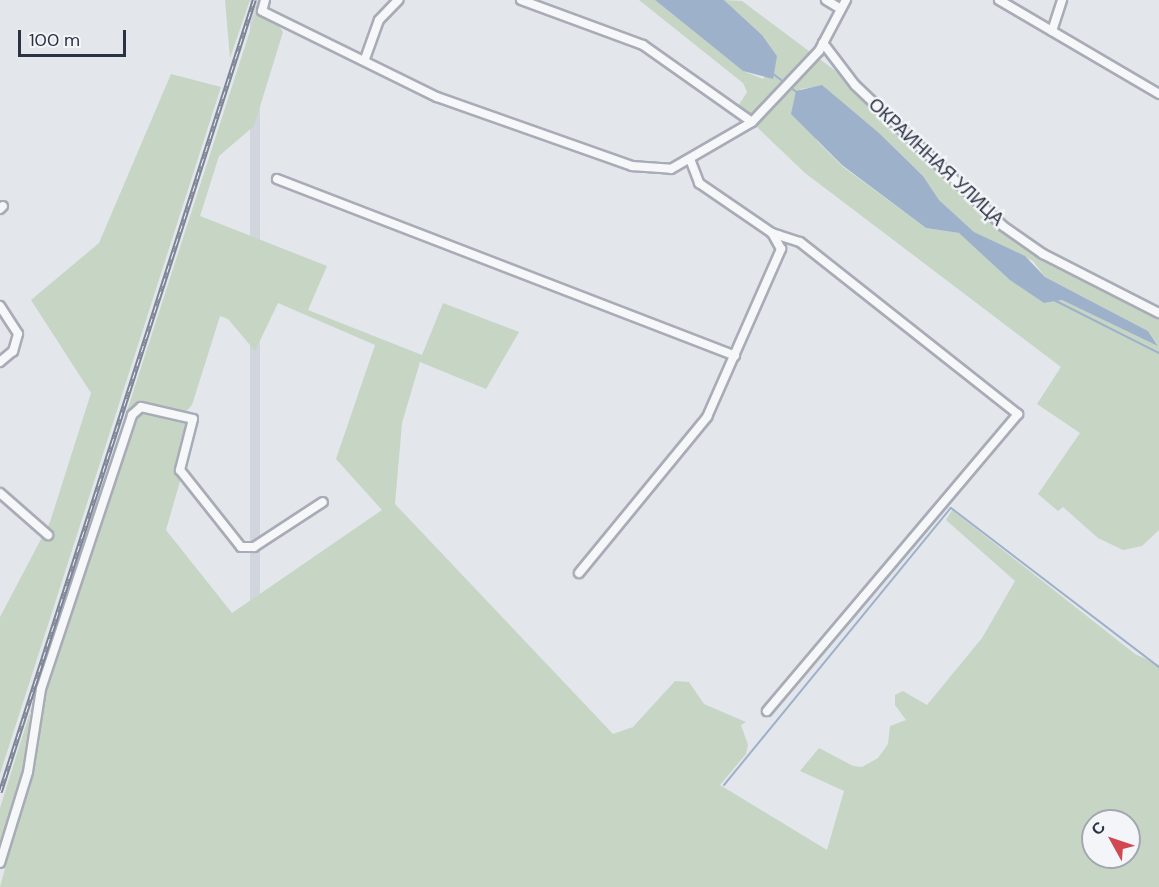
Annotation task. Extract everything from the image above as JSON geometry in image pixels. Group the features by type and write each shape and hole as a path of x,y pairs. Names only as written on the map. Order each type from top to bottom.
{"street":[{"path":"265,0 262,12 365,59 437,97 632,166 671,169 752,122 823,43 846,0"},
{"path":"365,59 379,20 398,0"},
{"path":"521,0 643,45 752,122"},
{"path":"826,0 841,9"},
{"path":"999,0 1159,94"},
{"path":"1052,31 1062,0"},
{"name":"ОКРАИННАЯ УЛИЦА","path":"823,43 855,85 1003,226 1043,254 1159,313"},
{"path":"690,159 699,183 772,233 800,242 1018,414 767,711"},
{"path":"277,179 735,356"},
{"path":"579,573 707,417 781,249 772,233"},
{"path":"0,306 18,334 13,351 0,362"},
{"path":"0,862 28,772 41,689 132,415 141,407 193,419 180,470 241,547 254,547 323,502"},
{"path":"0,493 48,535"}],"shaded area":[{"path":"250,0 260,0 260,813 250,813"}],"green space":[{"path":"225,0 250,0 230,58"},
{"path":"260,0 268,0 266,7 283,32 254,126 219,156 200,216 327,266 308,310 422,355 443,303 519,332 486,389 420,362 402,423 395,504 613,734 633,727 675,681 689,682 704,704 746,722 741,725 748,745 746,754 720,785 827,850 844,791 800,771 819,748 853,766 862,767 878,758 888,744 890,726 906,720 895,705 895,695 903,691 927,705 982,638 1015,581 946,520 952,510 1135,654 1159,665 1159,887 0,887 35,758 39,715 30,712","holes":["278,303 375,345 336,459 382,510 232,613 166,530 181,478 176,469 188,424 143,410 182,416 192,405 220,316 228,319 255,351"]},
{"path":"639,0 655,0 743,71 763,79 777,56 762,35 724,0 742,1 837,72 999,227 1159,316 1159,530 1142,546 1123,550 1098,538 1063,507 1058,511 1038,494 1080,433 1037,404 1061,367 805,173 737,108 747,92 743,83","holes":["822,86 879,133 923,176 939,200 974,232 1033,261 1045,277 1148,331 1158,345 1062,300 1044,303 959,233 926,228 842,166 817,141 800,89"]},
{"path":"171,74 221,87 0,774 0,617 50,522 91,393 31,300 99,243"},
{"path":"30,712 26,771 0,855 0,808"}],"water":[{"path":"655,0 724,0 762,35 777,56 773,79 743,71"},
{"path":"822,85 879,133 923,176 939,200 974,232 1025,256 1045,277 1148,331 1158,346 1062,300 1044,303 1010,280 959,233 926,228 842,165 791,114 796,91"}],"waterway":[{"path":"772,73 796,92"},
{"path":"1052,299 1159,353"},
{"path":"724,785 951,508 1159,667"}],"railway":[{"path":"0,792 254,0"}]}
